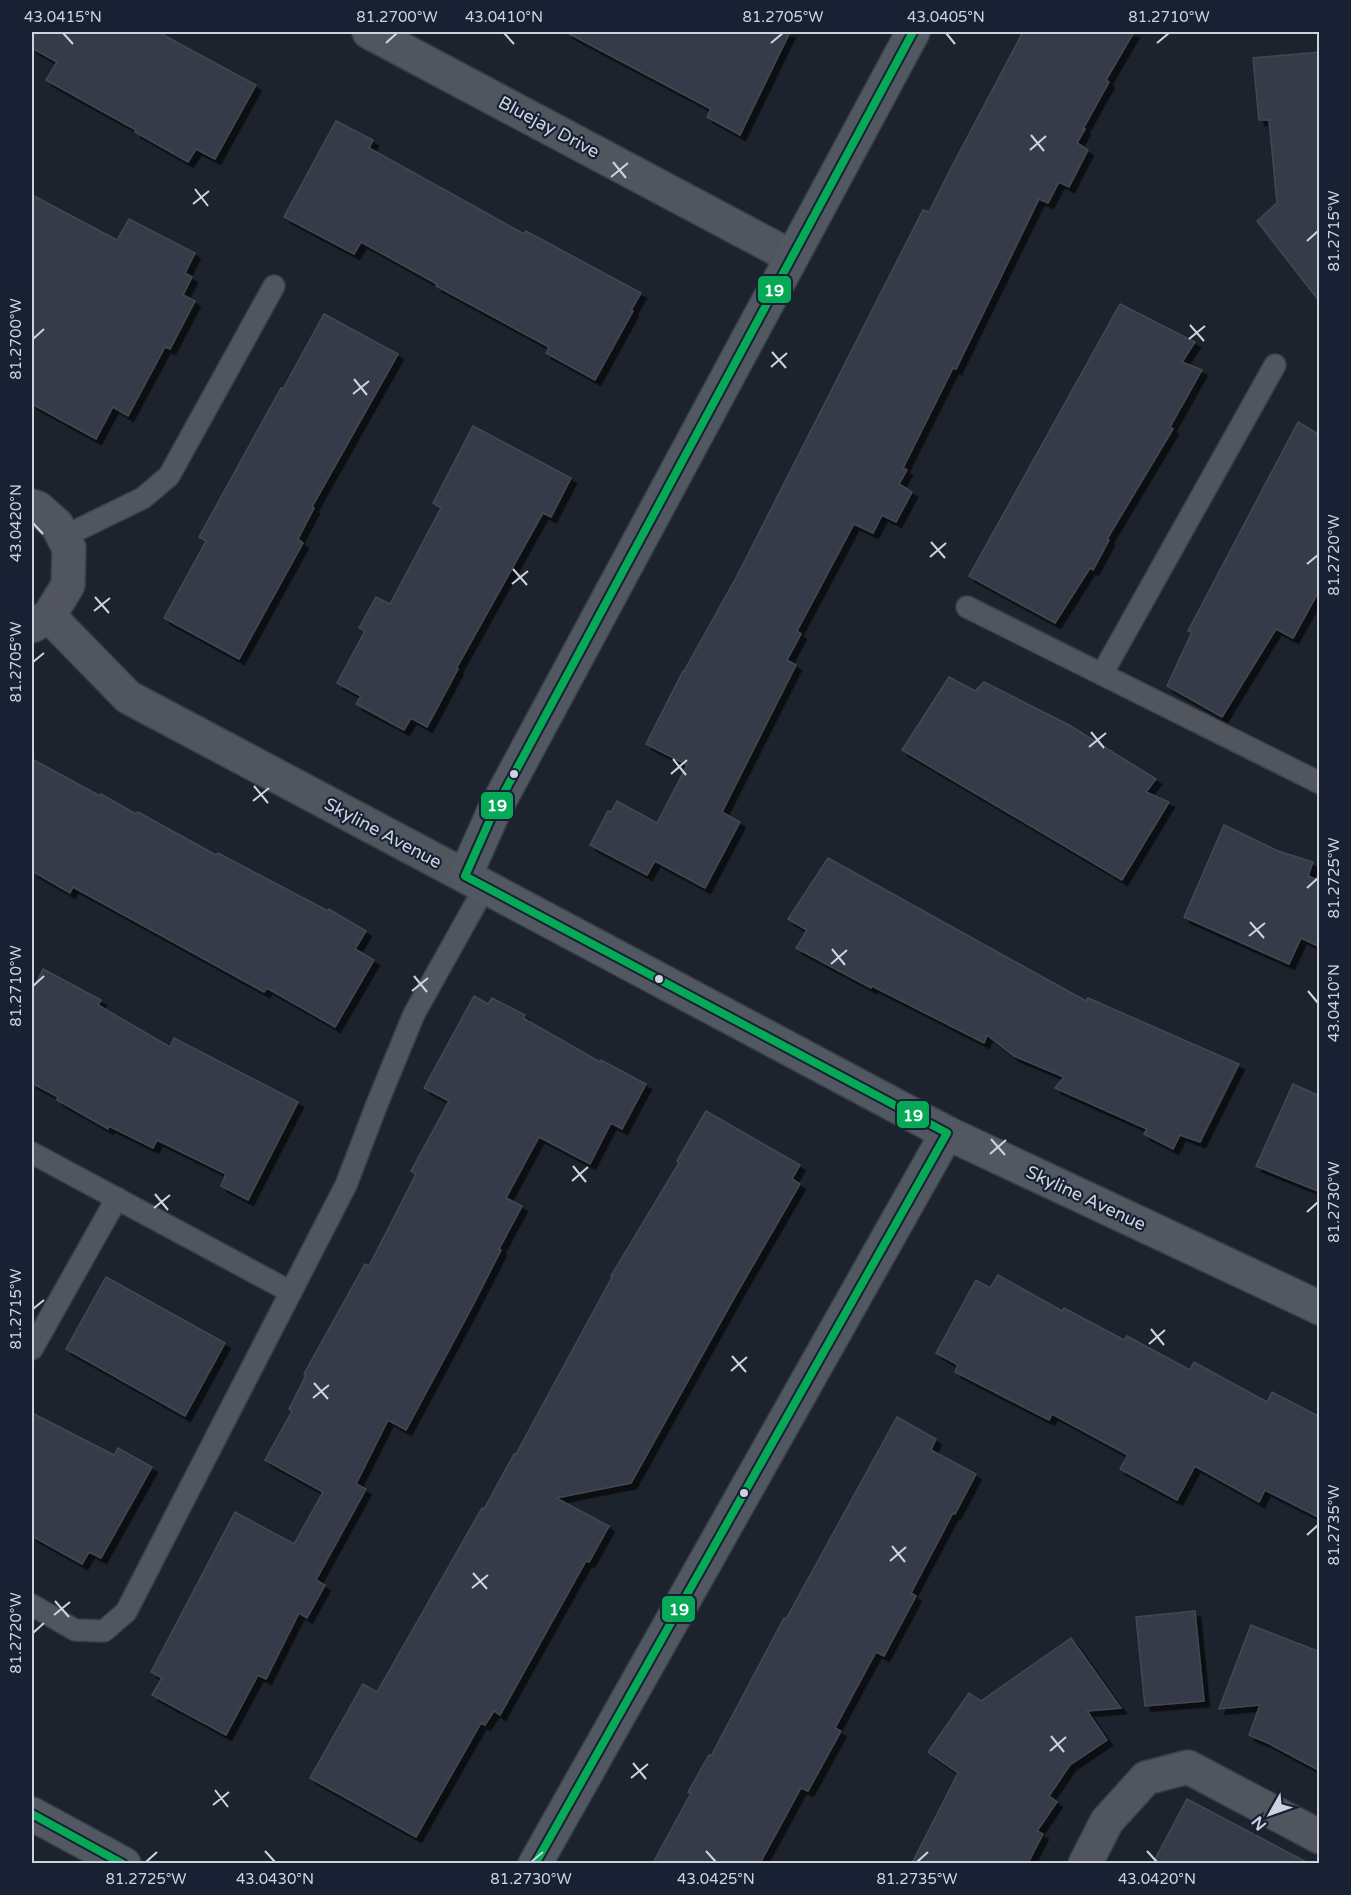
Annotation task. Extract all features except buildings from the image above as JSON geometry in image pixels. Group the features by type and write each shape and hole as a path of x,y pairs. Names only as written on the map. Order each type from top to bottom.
{"street":[{"name":"Bluejay Drive","path":"369,32 792,257"},
{"path":"475,882 493,813 913,32"},
{"path":"32,506 38,508 57,525 69,548 68,585 40,621"},
{"name":"Skyline Avenue","path":"40,621 128,697 947,1133 1320,1308"},
{"path":"535,1863 947,1133"},
{"path":"1085,1863 1107,1821 1146,1778 1188,1767 1320,1837"},
{"path":"32,1814 124,1863"}],"lane":[{"path":"63,537 143,498 169,476 274,286"},
{"path":"1102,674 1275,365"},
{"path":"967,607 1320,783"},
{"path":"32,1605 75,1630 104,1631 126,1612 346,1185 414,1014 475,882"},
{"path":"32,1153 291,1292"},
{"path":"32,1349 117,1198"}],"transit line":[{"name":"19","path":"535,1864 947,1133 465,876 493,813 913,32"},
{"name":"19","path":"32,1814 123,1864"}]}
